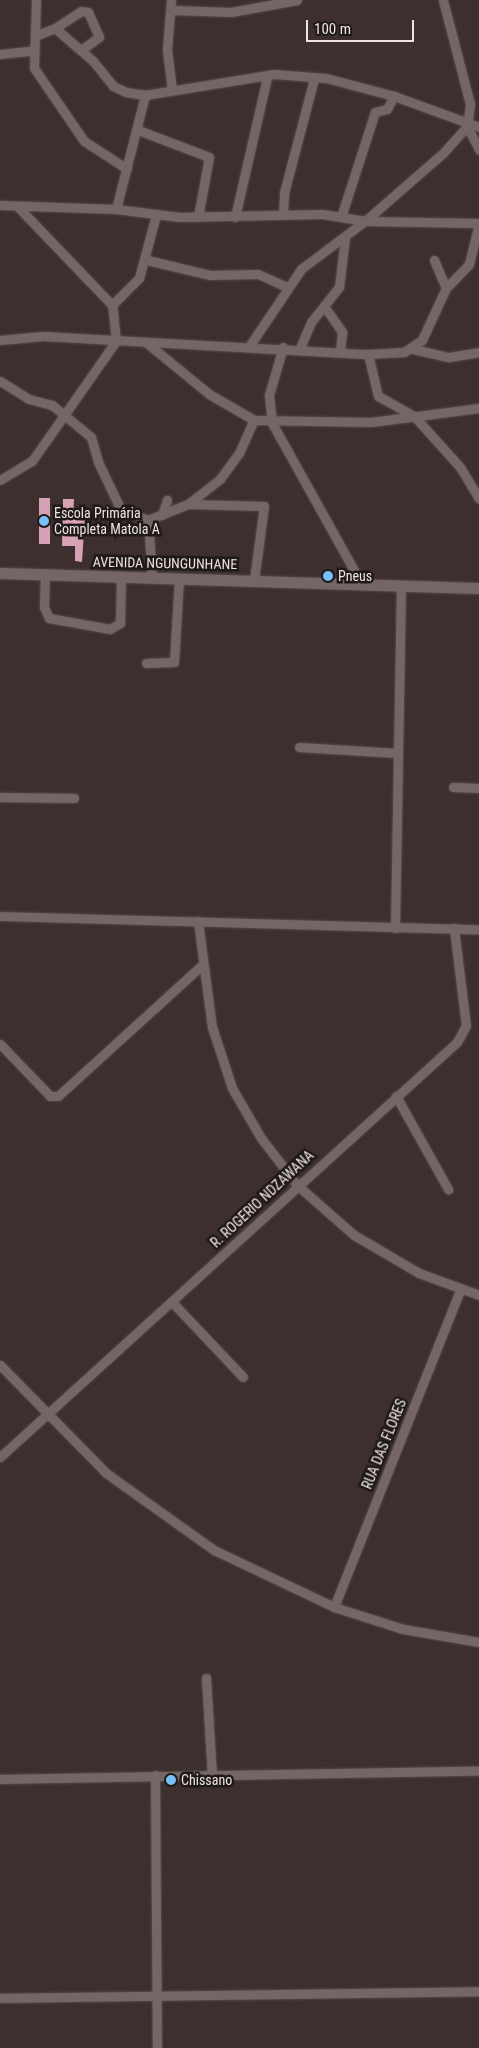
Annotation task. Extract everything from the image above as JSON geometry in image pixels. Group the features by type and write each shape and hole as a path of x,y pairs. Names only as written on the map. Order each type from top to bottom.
{"street":[{"path":"36,0 37,35 32,51 34,68 76,133 127,169"},
{"path":"171,0 173,10 167,50 172,90"},
{"path":"173,10 232,12 297,0"},
{"path":"250,345 287,287 301,269 345,238 443,154 467,126 470,104 443,0"},
{"path":"37,35 55,28 81,11 88,12 99,37 81,50"},
{"path":"55,28 81,50 113,86 146,95 266,77 274,74 344,81 394,96 467,126 479,127"},
{"path":"0,54 32,51"},
{"path":"235,217 266,77"},
{"path":"283,215 284,193 314,79"},
{"path":"116,209 146,95"},
{"path":"341,217 375,112 387,110 394,96"},
{"path":"467,126 479,150"},
{"path":"138,130 209,157 198,217"},
{"path":"0,205 116,209 156,215 198,217 283,215 341,217 365,221 479,223 475,252 446,288 422,340 413,349"},
{"path":"0,480 32,460 116,341 112,305 18,207"},
{"path":"112,305 134,286 147,260 156,215"},
{"path":"300,348 311,322 339,287 345,238"},
{"path":"147,260 210,275 258,274 287,287"},
{"path":"434,260 446,288"},
{"path":"324,306 342,332 340,352"},
{"path":"0,340 43,336 148,344 250,345 368,354 413,349 449,357 479,352"},
{"path":"148,344 209,394 254,420 272,423 371,422 479,408"},
{"path":"283,347 269,395 272,423 360,581"},
{"path":"368,354 378,396 414,416 460,466 479,499"},
{"path":"0,381 64,414 91,437 98,462 121,510 148,520 188,504 231,466 254,420"},
{"path":"162,514 167,500"},
{"path":"188,504 264,506 254,580"},
{"path":"148,520 152,578"},
{"name":"AVENIDA NGUNGUNHANE","path":"0,573 45,576 330,580 360,581 400,586 479,588"},
{"path":"45,576 44,607 49,618 110,629 120,623 121,577"},
{"path":"146,664 174,662 179,578"},
{"path":"394,928 400,586"},
{"path":"299,747 397,753"},
{"path":"453,787 479,788"},
{"path":"0,796 74,798"},
{"path":"0,916 479,929"},
{"path":"198,921 201,966 212,1027 232,1088 242,1110 297,1185 354,1235 460,1291 479,1295"},
{"name":"R. ROGERIO NDZAWANA","path":"0,1456 172,1302 464,1033 454,928"},
{"path":"0,1044 50,1096 58,1096 201,966"},
{"path":"396,1096 448,1189"},
{"name":"RUA DAS FLORES","path":"334,1607 460,1291"},
{"path":"172,1302 243,1377"},
{"path":"0,1365 46,1415 106,1473 175,1526 247,1569 334,1607 403,1629 479,1642"},
{"path":"206,1678 212,1775"},
{"path":"0,1779 479,1771"},
{"path":"155,1775 159,1996 157,2048"},
{"path":"0,1998 479,1991"}],"building":[{"name":"Escola Primária Completa Matola A","path":"39,498 50,498 50,544 39,544"},
{"path":"63,499 74,499 73,517 85,517 82,562 75,561 75,546 62,546"}],"place":[{"name":"Escola Primária Completa Matola A","path":"44,521"},
{"name":"Pneus","path":"328,576"},
{"name":"Chissano","path":"171,1780"}]}
